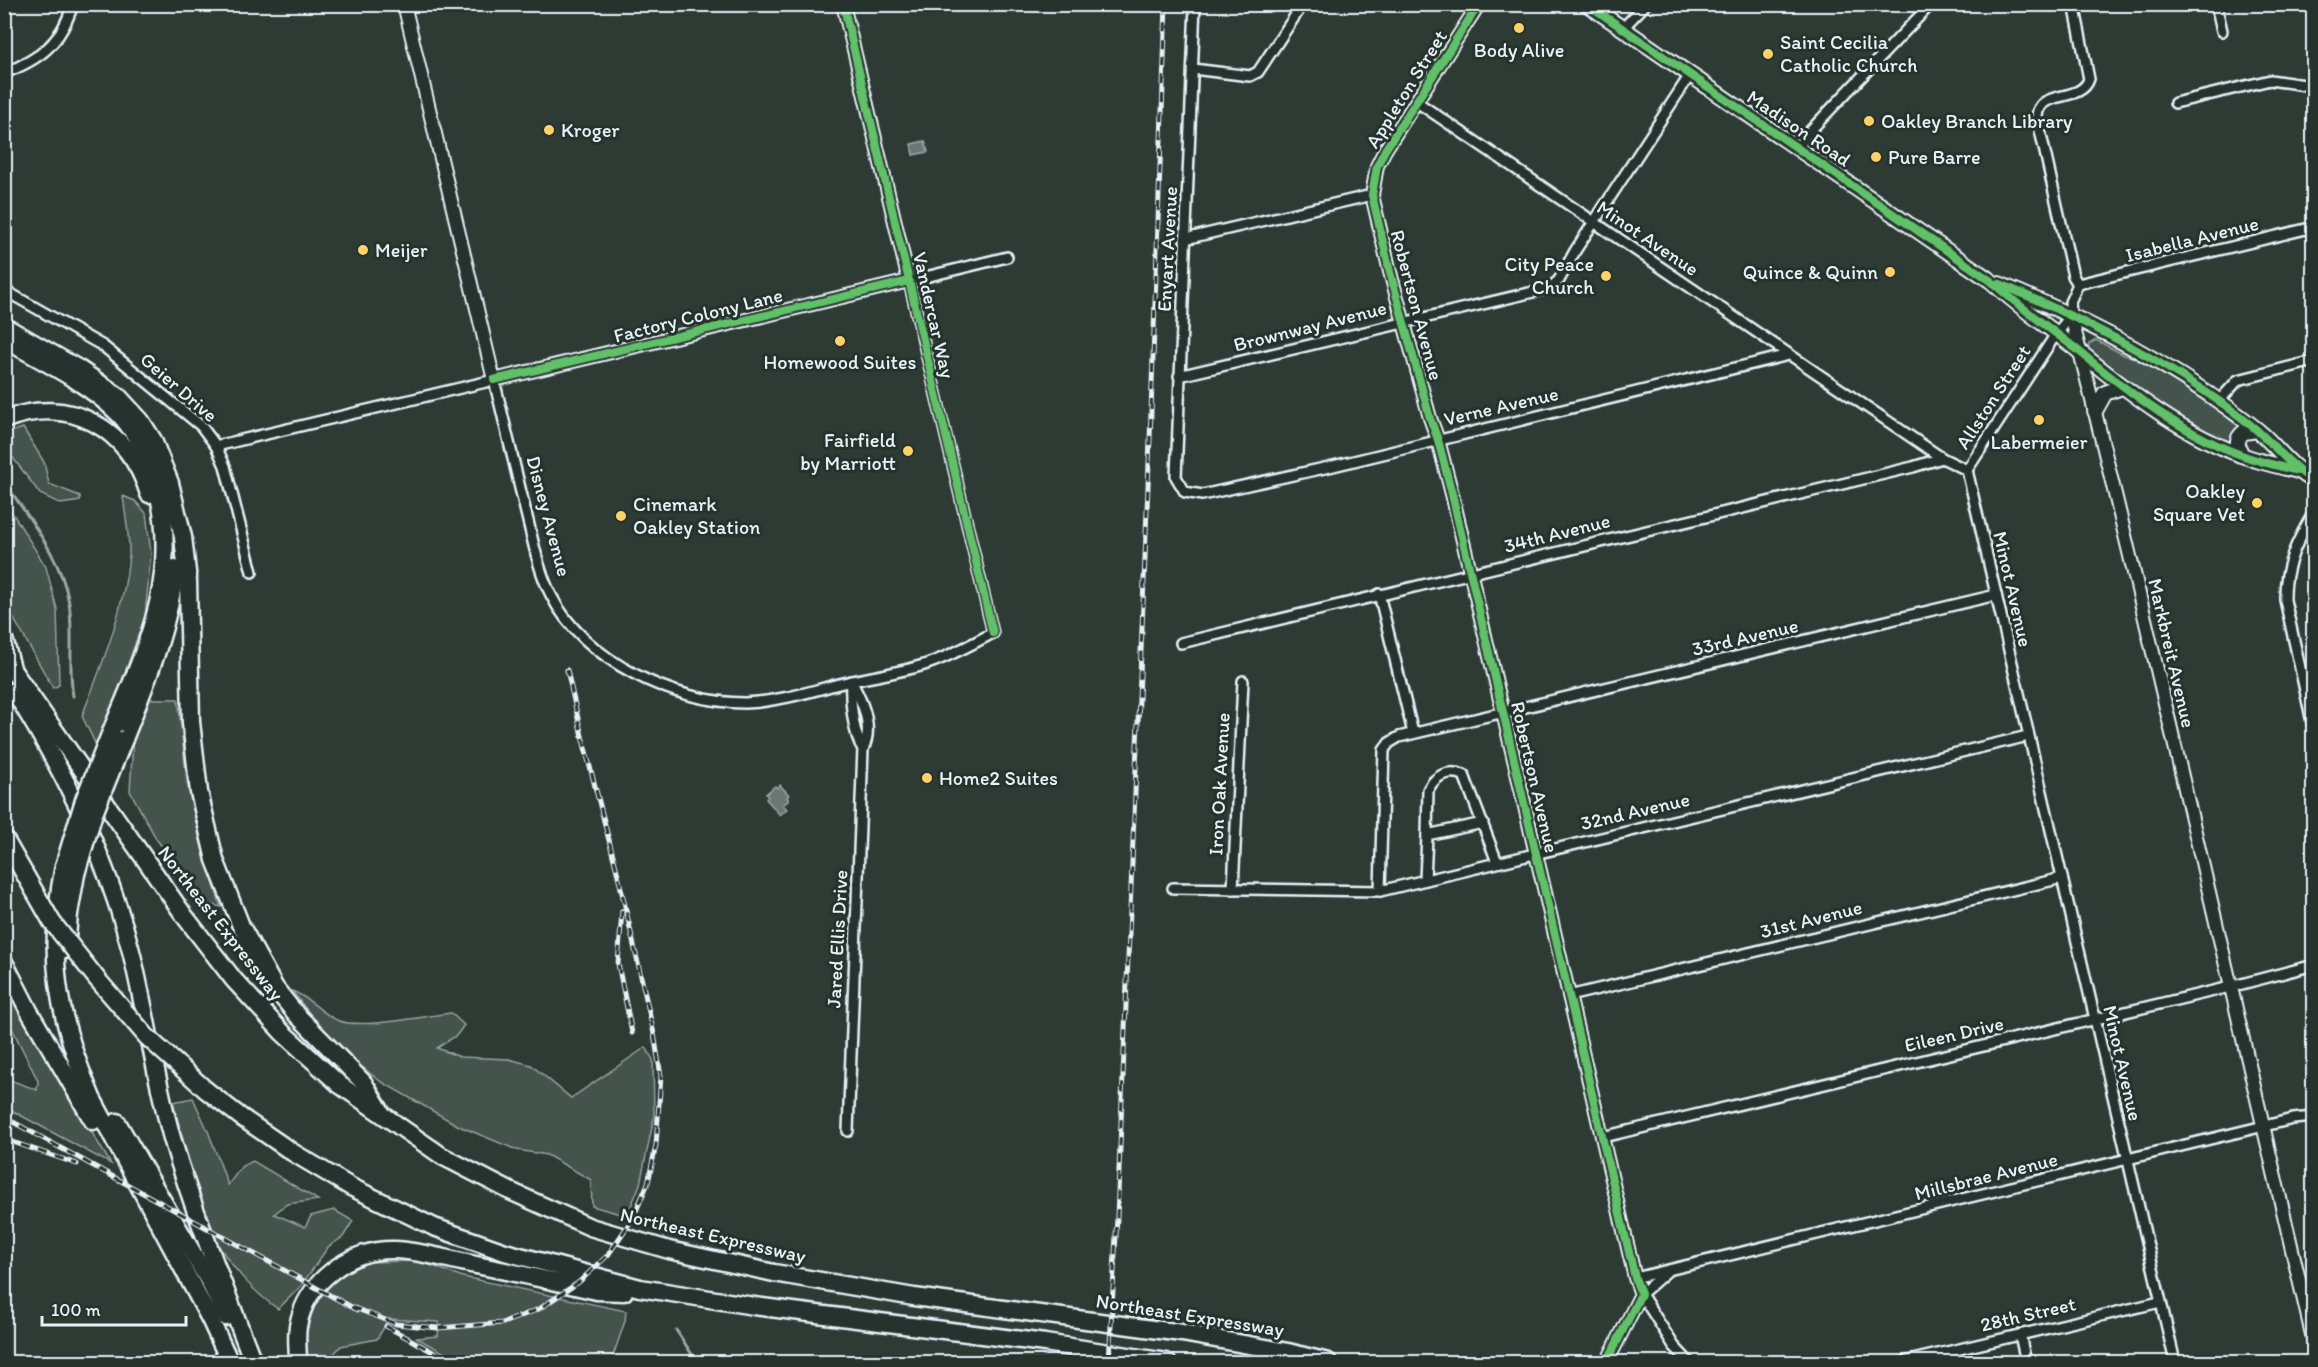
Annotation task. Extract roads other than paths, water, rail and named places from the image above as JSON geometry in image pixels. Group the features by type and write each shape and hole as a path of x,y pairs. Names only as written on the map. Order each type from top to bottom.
{"highway":[{"path":"4,326 99,382 131,409 147,430 161,458 170,483 183,537 188,581 191,722 198,780 215,860 241,926 275,988 296,1014 363,1082 384,1116"},
{"path":"4,339 85,386 118,414 131,428 148,460 161,499 166,535 162,585 156,616 93,816 70,870 56,915 54,943 58,992 79,1068 210,1319 230,1362"},
{"path":"4,420 36,411 54,410 74,414 100,427 125,449 139,470 153,506 161,545 162,585"},
{"path":"118,733 156,657 171,605 177,513"},
{"path":"4,639 7,668 62,772 100,855 130,951 173,1144 253,1362"},
{"name":"Northeast Expressway","path":"7,668 186,918 234,980 283,1033 340,1085 384,1116 442,1155 510,1191 590,1227 669,1251 774,1273 914,1297 1182,1333 1288,1352 1328,1362"},
{"path":"4,838 52,922 147,1037 206,1090 284,1146 351,1187 434,1227 505,1252 640,1288 754,1306 1045,1343 1167,1362"},
{"path":"70,870 66,975 68,993 83,1049 121,1129 210,1283 248,1362"},
{"path":"4,962 63,1072 119,1163 139,1186"},
{"path":"298,1362 298,1326 314,1290 336,1268 357,1256 376,1250 411,1251 597,1291 678,1294"}],"main road":[{"name":"Madison Road","path":"1587,4 1991,280 2018,305 2122,387 2190,431 2246,457 2298,471"},
{"name":"Madison Road","path":"1991,280 2071,316 2172,371 2219,401 2259,432 2298,471 2313,481"},
{"path":"2018,305 2054,308"},
{"path":"2095,411 2105,393 2122,387"},
{"path":"2244,432 2259,432 2262,450 2246,457 2237,446 2238,438 2244,432"}],"street":[{"path":"4,73 25,65 48,50 62,30 73,4"},
{"name":"Disney Avenue","path":"404,4 539,565 550,595 578,635 598,652 624,668 668,688 727,701 772,701 927,664 958,652 993,633"},
{"name":"Vandercar Way","path":"843,4 993,633"},
{"name":"Enyart Avenue","path":"1185,492 1176,477 1195,4"},
{"path":"1193,69 1250,76 1258,72 1303,4"},
{"name":"Appleton Street","path":"1372,195 1377,166 1385,150 1479,4"},
{"path":"1623,28 1646,4"},
{"path":"1798,148 1808,134 1931,4"},
{"path":"2074,4 2089,79 2078,92 2045,101 2040,105 2037,117 2073,276 2078,284"},
{"path":"2216,4 2222,31"},
{"name":"Brownway Avenue","path":"1179,376 1550,288 1559,280 1690,75"},
{"path":"2175,103 2260,82 2313,83"},
{"name":"Minot Avenue","path":"1417,102 1942,458 1967,470 2175,1362"},
{"path":"1185,239 1372,195"},
{"name":"Robertson Avenue","path":"1372,195 1390,272 1438,440 1471,573 1635,1278 1651,1311 1674,1346 1689,1362"},
{"name":"Isabella Avenue","path":"2078,284 2313,227"},
{"name":"Factory Colony Lane","path":"494,380 1007,257"},
{"name":"Markbreit Avenue","path":"2078,284 2070,302 2071,316 2122,518 2313,1341"},
{"name":"Geier Drive","path":"4,290 103,346 201,426 216,446 225,466 252,572"},
{"name":"Allston Street","path":"1967,470 2056,334 2071,316"},
{"name":"Verne Avenue","path":"1185,492 1202,495 1329,467 1790,355"},
{"path":"2219,401 2238,380 2313,362"},
{"path":"216,446 494,380"},
{"name":"34th Avenue","path":"1181,642 1913,467 1942,458"},
{"path":"2313,512 2291,554 2285,586 2285,600 2313,731"},
{"path":"1379,594 1413,734"},
{"name":"33rd Avenue","path":"1380,891 1384,750 1389,743 1399,737 1996,595"},
{"name":"Jared Ellis Drive","path":"848,1131 863,749 868,740 860,698 851,681"},
{"name":"Iron Oak Avenue","path":"1233,889 1243,681"},
{"name":"32nd Avenue","path":"1173,888 1380,891 2028,736"},
{"path":"1425,880 1428,790 1434,780 1455,771 1464,775 1497,862"},
{"path":"1426,835 1483,823"},
{"name":"31st Avenue","path":"1569,996 2062,878"},
{"name":"Eileen Drive","path":"1603,1137 2095,1020 2313,965"},
{"name":"Millsbrae Avenue","path":"1635,1278 2293,1119 2313,1117"},
{"name":"Millsbrae Avenue","path":"1641,1294 1667,1271"},
{"path":"1607,1362 1641,1294"},
{"name":"28th Street","path":"1904,1362 2160,1302"},
{"path":"2020,1335 2026,1362"}],"waterway":[{"path":"4,481 43,539 65,586 70,614 73,696"},
{"path":"676,1330 697,1362"}],"railway":[{"path":"1109,1362 1150,439 1166,4"},
{"path":"352,1307 396,1324 438,1328 503,1323 539,1309 579,1282 608,1255 633,1218 648,1183 656,1145 661,1076 654,1034 618,875 567,670"},
{"path":"622,911 618,964 632,1033"},
{"path":"4,1117 357,1310"},
{"path":"4,1139 77,1164"},
{"path":"386,1326 451,1362"}],"place":[{"name":"Body Alive","path":"1519,28"},
{"name":"Saint Cecilia Catholic Church","path":"1768,54"},
{"name":"Oakley Branch Library","path":"1869,121"},
{"name":"Kroger","path":"549,130"},
{"name":"Pure Barre","path":"1876,157"},
{"name":"Meijer","path":"363,250"},
{"name":"Quince & Quinn","path":"1890,272"},
{"name":"City Peace Church","path":"1606,276"},
{"name":"Homewood Suites","path":"840,341"},
{"name":"Labermeier","path":"2039,420"},
{"name":"Fairfield by Marriott","path":"908,451"},
{"name":"Oakley Square Vet","path":"2257,503"},
{"name":"Cinemark Oakley Station","path":"621,516"},
{"name":"Home2 Suites","path":"927,778"}]}
